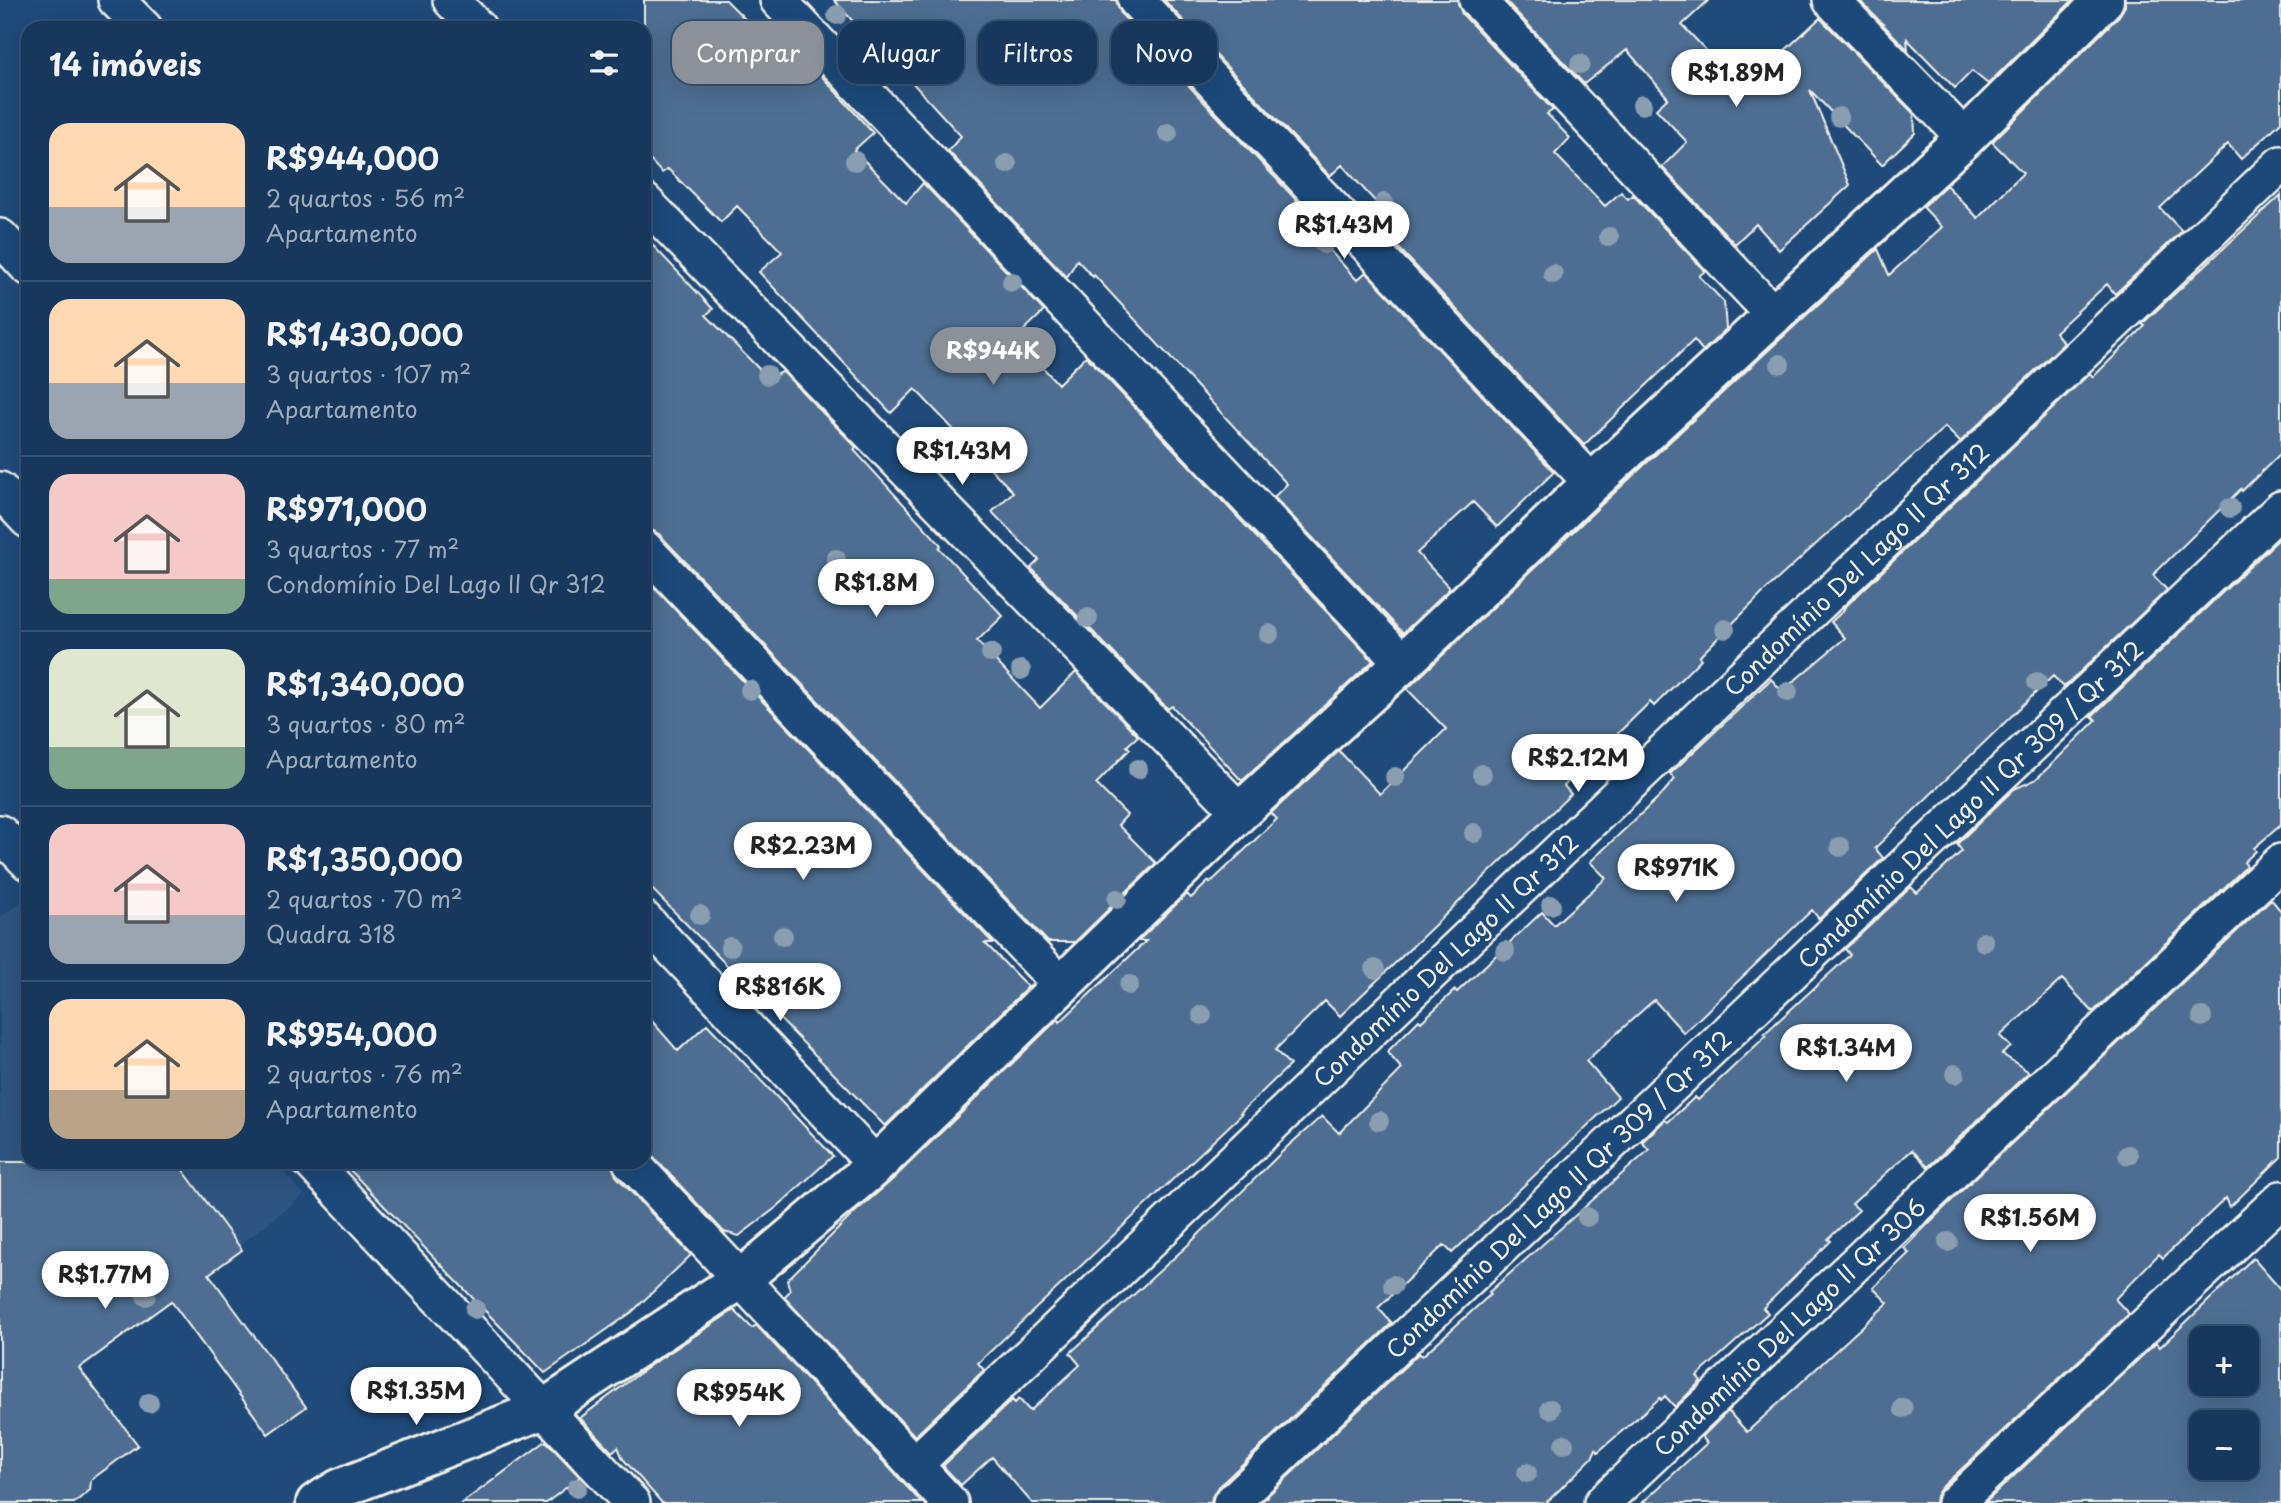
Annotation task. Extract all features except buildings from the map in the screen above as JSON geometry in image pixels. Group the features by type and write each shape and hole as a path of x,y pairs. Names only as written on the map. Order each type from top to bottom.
{"street":[{"path":"116,0 137,21"},
{"path":"451,0 471,21"},
{"path":"778,0 1403,663"},
{"path":"1136,0 1592,483"},
{"path":"1477,0 1775,316"},
{"path":"1831,0 1965,138"},
{"path":"335,1498 544,1409 741,1279 876,1165 1240,812 1965,138 2104,0"},
{"name":"Condomínio Del Lago II Qr 312","path":"914,1465 2281,164"},
{"path":"651,208 1240,812"},
{"path":"0,237 21,260"},
{"path":"0,491 21,513"},
{"name":"Condomínio Del Lago II Qr 309 / Qr 312","path":"1231,1503 2281,509"},
{"path":"651,555 1062,986"},
{"path":"0,833 21,855"},
{"name":"Condomínio Del Lago II Qr 306","path":"1602,1503 2281,862"},
{"path":"651,926 876,1165"},
{"path":"318,1169 632,1503"},
{"path":"638,1169 950,1503"},
{"path":"1955,1503 2281,1199"}],"shaded area":[{"path":"21,902 21,1169 281,1169 304,1195 0,1433 0,917"}]}
